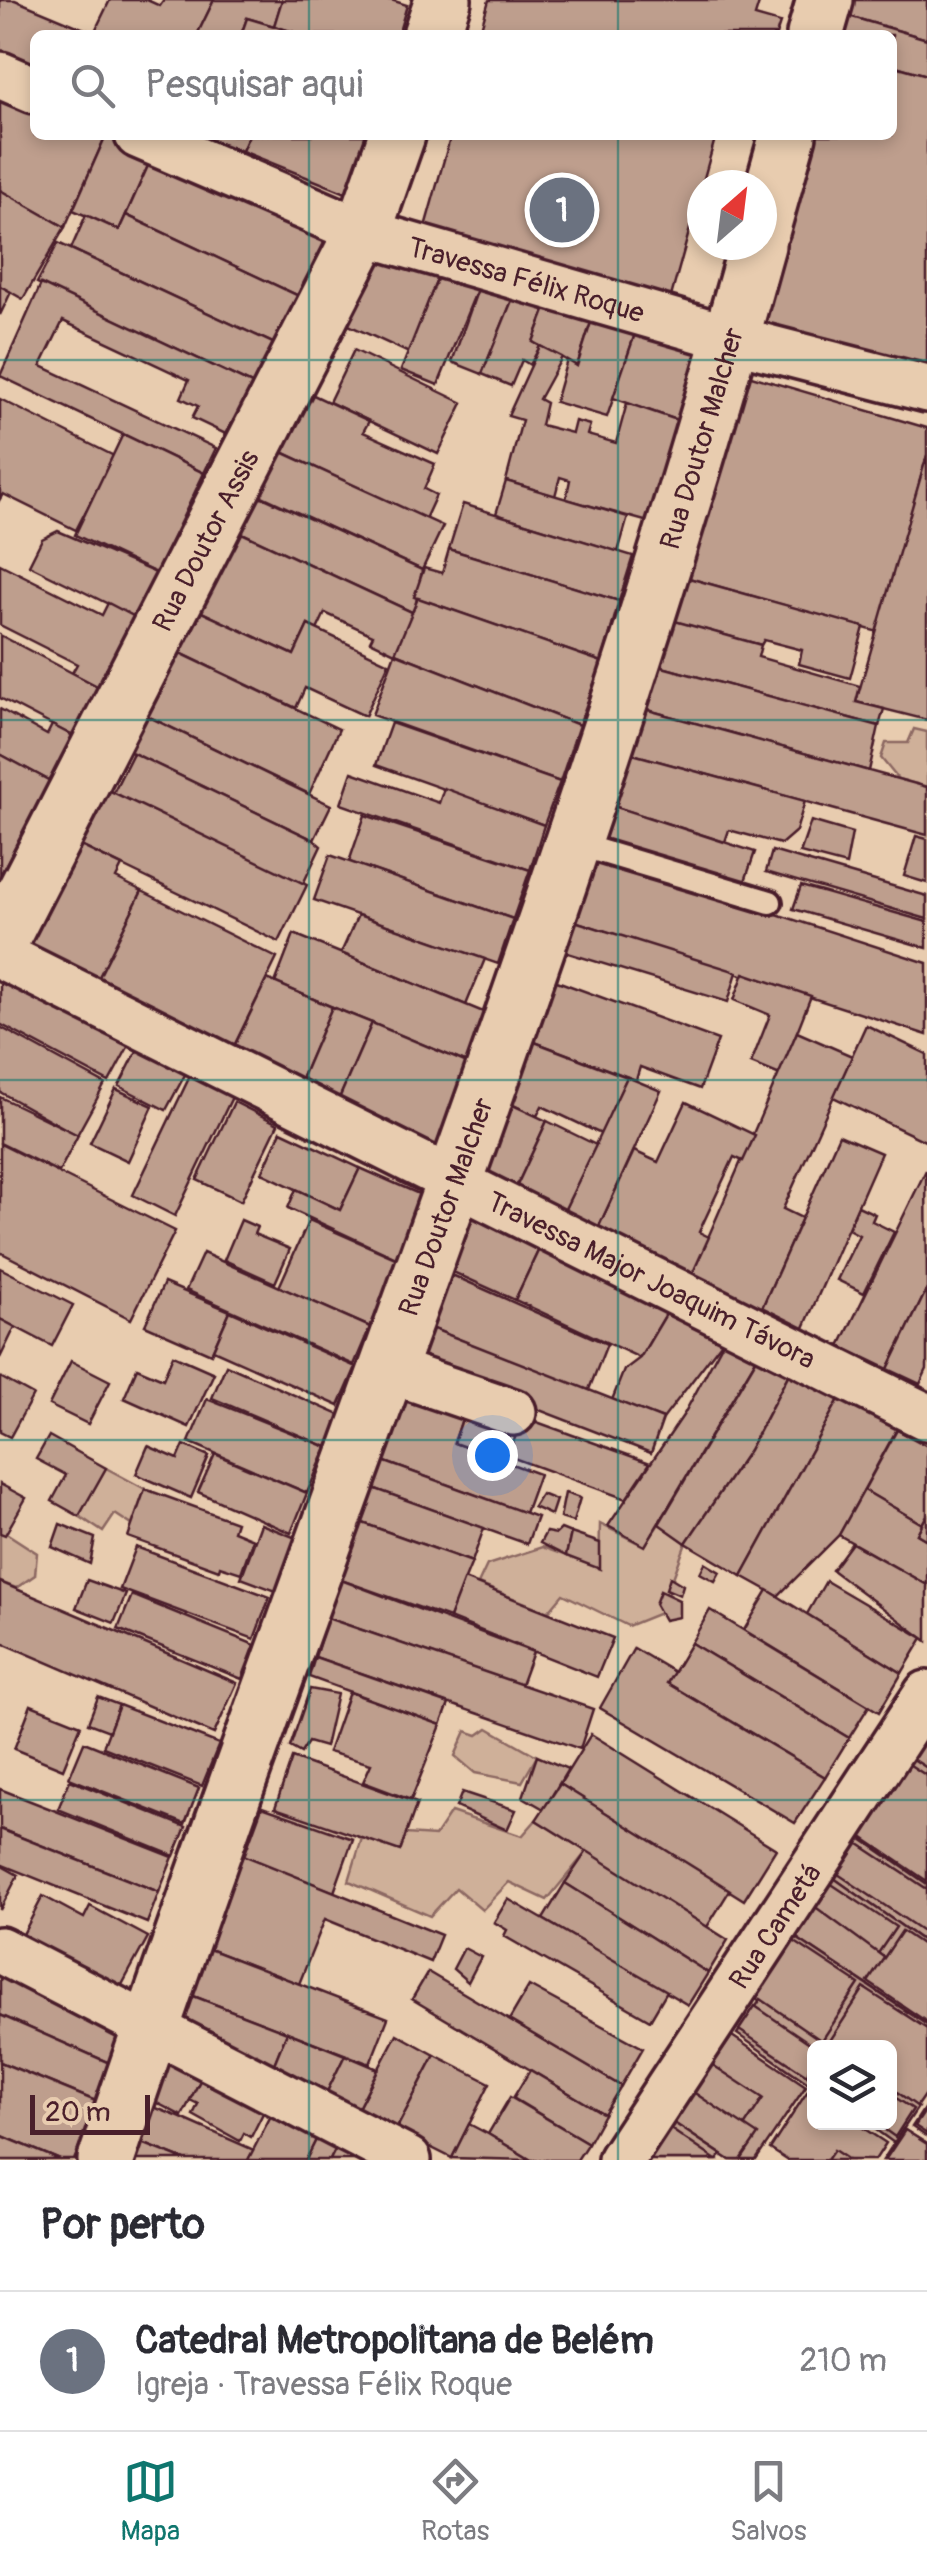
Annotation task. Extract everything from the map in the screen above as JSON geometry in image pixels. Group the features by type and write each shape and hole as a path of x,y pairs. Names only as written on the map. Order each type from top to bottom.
{"street":[{"path":"433,30 443,0"},
{"path":"816,30 824,0"},
{"path":"0,75 30,88"},
{"name":"Travessa Félix Roque","path":"150,140 364,232 733,339 927,389"},
{"name":"Rua Doutor Assis","path":"0,941 364,232 395,140"},
{"path":"777,174 787,140"},
{"name":"Rua Doutor Malcher","path":"106,2160 576,844 733,339 753,260"},
{"name":"Travessa Major Joaquim Távora","path":"0,955 927,1417"},
{"path":"388,1369 514,1412"},
{"name":"Rua Cametá","path":"622,2160 927,1694"},
{"path":"0,1950 408,2160"}],"lane":[{"path":"576,844 770,902"}],"shaded area":[{"path":"914,729 927,732 927,787 898,779 881,758 886,743 908,743"},
{"path":"106,1468 145,1489 132,1525 115,1514 103,1532 79,1516"},
{"path":"600,1524 644,1546 659,1524 686,1543 660,1613 628,1626 563,1594 548,1612 478,1584 487,1565 542,1547 599,1568"},
{"path":"0,1529 37,1553 35,1575 16,1588 0,1582"},
{"path":"488,1728 537,1756 522,1782 475,1773 455,1756 466,1731 478,1735"},
{"path":"451,1812 522,1836 536,1820 587,1851 547,1900 509,1882 482,1910 456,1888 430,1916 349,1881 362,1838 400,1851 406,1834 435,1836"}],"building":[{"path":"0,0 15,0 87,30 30,30 30,65 0,53"},
{"path":"110,0 147,0 160,6 164,0 214,0 199,30 95,30"},
{"path":"214,0 282,0 274,26 247,18 243,30 199,30"},
{"path":"282,0 391,0 407,5 400,30 287,30 274,26"},
{"path":"489,0 760,0 755,16 780,23 778,30 480,30"},
{"path":"838,0 927,0 927,39 897,30 835,12"},
{"path":"835,12 896,30 830,30"},
{"path":"247,18 287,30 243,30"},
{"path":"897,30 927,39 927,75 897,66"},
{"path":"897,66 927,75 927,372 748,328 767,260 777,260 777,222 800,140 897,140"},
{"path":"0,82 30,94 30,140 104,140 65,227 0,190"},
{"path":"104,140 139,140 156,148 119,230 73,210"},
{"path":"210,140 247,140 242,151"},
{"path":"247,140 366,140 346,193 242,151"},
{"path":"450,140 715,140 706,170 687,170 687,239 669,304 423,234"},
{"path":"156,148 339,224 301,297 126,215"},
{"path":"0,190 65,227 23,299 0,286"},
{"path":"86,215 119,230 126,215 301,297 275,344 71,249"},
{"path":"58,243 275,344 256,386 37,283"},
{"path":"377,250 443,264 409,353 344,323"},
{"path":"443,264 482,277 438,385 401,370"},
{"path":"482,277 517,288 482,374 452,362"},
{"path":"41,284 256,386 232,437 192,418 198,406 181,398 189,380 63,321 41,366 216,448 204,473 0,376"},
{"path":"0,286 11,292 0,315"},
{"path":"517,288 550,298 533,342 540,346 530,365 522,360 511,386 482,374"},
{"path":"550,298 594,313 577,366 533,342"},
{"path":"594,313 637,328 607,417 555,402 567,360 577,366"},
{"path":"637,328 705,350 683,422 613,398"},
{"path":"540,346 562,357 539,399 546,403 541,425 572,433 575,421 590,425 587,435 616,443 627,403 683,422 652,523 566,499 570,480 560,477 555,496 506,481 522,420 508,416"},
{"path":"354,350 463,403 438,454 329,402"},
{"path":"741,373 927,428 927,455 878,632 685,577"},
{"path":"307,392 369,421 363,432 435,464 424,489 436,495 425,519 280,451"},
{"path":"0,399 114,456 76,530 3,494 0,499"},
{"path":"123,434 204,473 156,573 75,535"},
{"path":"271,447 443,526 422,570 251,491"},
{"path":"927,455 927,720 856,702"},
{"path":"506,481 628,517 618,552 496,514"},
{"path":"260,496 422,570 414,613 242,533"},
{"path":"463,504 633,556 619,601 449,549"},
{"path":"233,529 414,613 395,653 370,641 373,635 325,613 317,630 308,625 294,655 195,609"},
{"path":"58,531 156,573 135,617 29,565 42,539"},
{"path":"449,549 619,601 602,662 414,597 424,568 442,573"},
{"path":"0,564 102,615 108,603 135,617 99,687 72,673 77,664 0,625"},
{"path":"685,577 864,627 850,678 799,664 802,650 764,640 761,645 673,621"},
{"path":"418,598 602,662 579,725 395,653"},
{"path":"195,609 294,655 308,625 389,663 365,716 305,688 296,708 176,651"},
{"path":"664,618 761,645 758,657 860,686 856,702 884,709 879,726 651,664"},
{"path":"0,635 99,687 73,736 0,698"},
{"path":"176,651 339,729 309,794 145,715"},
{"path":"395,653 579,725 560,782 372,715"},
{"path":"651,664 879,726 869,771 637,707"},
{"path":"637,707 927,787 927,835 625,752"},
{"path":"0,709 47,735 52,725 73,736 50,781 0,754"},
{"path":"145,715 331,805 314,840 126,750"},
{"path":"391,723 560,782 544,825 376,765"},
{"path":"625,752 805,801 796,831 781,844 729,830 725,842 607,804"},
{"path":"133,753 314,840 321,846 303,884 113,793"},
{"path":"0,754 50,781 0,876"},
{"path":"352,772 439,803 444,788 544,825 530,870 341,804"},
{"path":"102,787 307,885 279,942 75,843"},
{"path":"607,804 755,852 743,887 596,839"},
{"path":"365,815 530,870 513,919 349,862"},
{"path":"811,821 852,833 846,865 800,853"},
{"path":"60,836 122,866 116,878 142,891 97,981 8,939"},
{"path":"916,836 927,839 927,883 904,876"},
{"path":"772,851 927,896 927,919 766,872"},
{"path":"586,852 927,963 927,1035 568,919"},
{"path":"330,855 513,919 498,964 314,900"},
{"path":"801,886 927,922 927,948 793,909"},
{"path":"142,891 277,958 233,1048 97,981"},
{"path":"358,915 485,959 466,1005 341,953"},
{"path":"568,919 737,972 728,1002 558,950"},
{"path":"294,934 493,1016 472,1065 275,983"},
{"path":"8,969 134,1036 109,1082 0,1024 0,985"},
{"path":"744,973 811,996 780,1075 751,1063 770,1015 734,1000"},
{"path":"546,977 718,1040 700,1089 640,1067 636,1080 524,1038"},
{"path":"267,979 332,1007 298,1086 230,1055"},
{"path":"332,1007 372,1023 335,1108 296,1091"},
{"path":"372,1023 472,1065 436,1152 335,1108"},
{"path":"866,1025 927,1054 927,1142 833,1097"},
{"path":"0,1027 105,1084 77,1135 0,1092"},
{"path":"797,1032 852,1056 783,1209 802,1218 761,1310 690,1279"},
{"path":"524,1038 627,1077 601,1134 542,1106 537,1116 502,1100"},
{"path":"140,1045 188,1069 166,1110 119,1086"},
{"path":"190,1076 232,1097 175,1216 133,1195"},
{"path":"627,1077 661,1091 595,1235 561,1217"},
{"path":"116,1089 153,1106 128,1161 90,1143"},
{"path":"0,1097 78,1135 59,1172 0,1143"},
{"path":"502,1100 547,1121 513,1194 477,1177"},
{"path":"234,1102 278,1124 241,1201 197,1180"},
{"path":"686,1102 755,1135 743,1161 734,1157 699,1232 709,1237 690,1279 595,1235 634,1151 658,1162"},
{"path":"547,1121 596,1145 561,1217 513,1194"},
{"path":"281,1131 360,1168 340,1210 262,1173"},
{"path":"839,1135 881,1153 803,1330 761,1310"},
{"path":"0,1144 175,1231 131,1319 0,1252"},
{"path":"360,1168 428,1198 400,1260 288,1208 296,1189 340,1210"},
{"path":"926,1170 927,1289 888,1369 840,1346"},
{"path":"858,1206 875,1214 872,1221 894,1232 864,1293 837,1280 859,1235 848,1229"},
{"path":"469,1214 540,1247 515,1300 444,1268"},
{"path":"241,1220 257,1227 254,1234 290,1249 275,1283 224,1260"},
{"path":"309,1220 400,1260 370,1327 279,1287"},
{"path":"540,1247 669,1309 640,1358 515,1300"},
{"path":"203,1253 370,1327 354,1365 186,1290"},
{"path":"0,1268 73,1305 52,1346 0,1319"},
{"path":"452,1275 607,1344 588,1392 431,1328"},
{"path":"164,1283 230,1311 211,1354 145,1325"},
{"path":"927,1289 927,1369 920,1384 888,1369"},
{"path":"669,1309 727,1335 663,1419 612,1400 624,1370 640,1358"},
{"path":"230,1311 356,1367 339,1406 213,1350"},
{"path":"0,1319 15,1327 0,1358"},
{"path":"431,1328 663,1419 651,1453 415,1362"},
{"path":"727,1335 761,1351 645,1546 608,1526 684,1414"},
{"path":"761,1351 792,1368 749,1450 686,1543 659,1524"},
{"path":"173,1355 214,1373 189,1427 124,1398 137,1368 163,1379"},
{"path":"71,1361 110,1381 88,1424 49,1405"},
{"path":"226,1365 342,1416 327,1447 212,1398"},
{"path":"792,1368 842,1394 742,1576 686,1543 749,1450"},
{"path":"0,1377 33,1395 10,1437 0,1432"},
{"path":"404,1385 466,1407 454,1443 539,1474 525,1513 377,1459"},
{"path":"842,1394 899,1425 839,1535 778,1596 742,1576"},
{"path":"207,1399 327,1447 307,1493 189,1442"},
{"path":"466,1407 506,1420 493,1457 454,1443"},
{"path":"523,1417 650,1463 626,1499 508,1456"},
{"path":"897,1430 927,1446 927,1515 922,1524 864,1490"},
{"path":"49,1436 106,1468 79,1516 52,1501 66,1475 36,1459"},
{"path":"184,1445 209,1456 191,1498 136,1474 148,1446 178,1459"},
{"path":"215,1454 307,1493 291,1533 198,1492"},
{"path":"377,1459 537,1517 527,1544 367,1486"},
{"path":"0,1484 26,1498 5,1535 0,1533"},
{"path":"373,1488 484,1528 472,1562 360,1522"},
{"path":"145,1489 236,1522 233,1531 253,1539 241,1573 220,1566 219,1570 128,1537"},
{"path":"864,1490 922,1524 917,1534 927,1540 927,1585 839,1535"},
{"path":"565,1493 580,1498 573,1522 560,1518"},
{"path":"541,1494 556,1500 551,1515 533,1507"},
{"path":"927,1515 927,1540 917,1534"},
{"path":"360,1522 472,1562 449,1618 341,1580"},
{"path":"60,1524 95,1538 90,1564 52,1547"},
{"path":"261,1524 296,1538 276,1591 241,1578"},
{"path":"561,1529 571,1533 566,1556 540,1543 546,1532 556,1534"},
{"path":"571,1533 600,1543 600,1569 566,1556"},
{"path":"852,1543 927,1585 927,1641 832,1570"},
{"path":"136,1547 270,1597 254,1639 120,1589"},
{"path":"705,1563 720,1572 715,1581 700,1573"},
{"path":"670,1577 683,1585 680,1595 666,1589"},
{"path":"464,1579 613,1638 597,1677 449,1618"},
{"path":"87,1580 126,1594 114,1623 76,1608"},
{"path":"341,1580 533,1652 521,1685 327,1618"},
{"path":"826,1581 923,1638 902,1673 807,1614"},
{"path":"0,1582 237,1683 214,1734 0,1642"},
{"path":"768,1590 902,1673 879,1712 744,1630"},
{"path":"660,1591 679,1600 679,1617 664,1620 655,1604"},
{"path":"132,1595 255,1645 242,1679 118,1629"},
{"path":"710,1610 869,1706 849,1738 691,1643"},
{"path":"327,1618 593,1709 580,1749 315,1657"},
{"path":"691,1643 849,1738 825,1777 667,1683"},
{"path":"634,1648 674,1672 667,1683 825,1777 795,1823 600,1708"},
{"path":"315,1657 449,1704 441,1725 309,1677"},
{"path":"310,1689 337,1694 325,1747 308,1742 301,1753 290,1747"},
{"path":"349,1692 441,1725 411,1800 363,1782 371,1764 328,1752"},
{"path":"98,1697 119,1705 109,1731 88,1723"},
{"path":"31,1705 81,1725 63,1769 14,1749"},
{"path":"119,1705 219,1744 202,1786 103,1747"},
{"path":"927,1716 927,1768 902,1752"},
{"path":"591,1734 776,1849 744,1900 560,1784"},
{"path":"927,1734 927,1770 910,1758"},
{"path":"84,1742 199,1788 185,1824 69,1778"},
{"path":"902,1752 927,1768 927,1884 849,1830"},
{"path":"537,1756 568,1769 544,1809 523,1797"},
{"path":"292,1758 417,1803 400,1851 275,1808"},
{"path":"907,1763 927,1776 927,1881 858,1834"},
{"path":"70,1780 186,1827 174,1856 58,1809"},
{"path":"560,1784 730,1890 707,1927 536,1820"},
{"path":"0,1789 173,1857 159,1892 0,1829"},
{"path":"462,1792 516,1810 507,1830 456,1807"},
{"path":"262,1807 353,1839 334,1892 244,1856"},
{"path":"0,1829 159,1892 147,1923 0,1864"},
{"path":"849,1830 927,1884 927,1944 824,1871"},
{"path":"853,1840 927,1889 927,1934 832,1870"},
{"path":"587,1851 728,1940 708,1973 565,1883"},
{"path":"236,1852 441,1935 430,1962 325,1919 299,1984 201,1946"},
{"path":"0,1865 18,1875 0,1910"},
{"path":"824,1871 927,1944 927,1989 806,1900"},
{"path":"827,1881 896,1927 862,1977 793,1931"},
{"path":"565,1883 708,1973 688,2005 543,1919"},
{"path":"43,1896 84,1918 90,1906 148,1937 117,1994 19,1942"},
{"path":"508,1899 667,1991 650,2020 504,1936 507,1930 494,1922"},
{"path":"806,1900 927,1989 925,2023 786,1931"},
{"path":"786,1931 927,2025 927,2043 897,2088 897,2040 820,2040 746,1990"},
{"path":"902,1931 927,1948 927,2022 868,1982"},
{"path":"789,1938 859,1984 822,2040 751,1995"},
{"path":"201,1946 388,2018 370,2064 183,1992"},
{"path":"464,1948 481,1957 468,1982 453,1969"},
{"path":"0,1969 127,2026 114,2065 0,2015"},
{"path":"428,1972 621,2086 604,2114 412,1999"},
{"path":"529,1986 643,2048 621,2086 509,2020"},
{"path":"864,1988 927,2029 927,2091 916,2107 897,2094 897,2040 831,2040"},
{"path":"183,1992 287,2032 272,2069 181,2026"},
{"path":"761,1999 820,2040 807,2040 807,2082 737,2034"},
{"path":"755,2006 807,2041 807,2075 739,2030"},
{"path":"0,2015 114,2065 98,2102 0,2062"},
{"path":"287,2032 345,2055 326,2094 272,2069"},
{"path":"397,2034 435,2055 396,2130 357,2110"},
{"path":"732,2036 806,2086 756,2160 730,2160 673,2121"},
{"path":"172,2054 205,2071 182,2116 140,2094"},
{"path":"345,2055 378,2069 357,2110 326,2094"},
{"path":"435,2055 490,2083 452,2158 396,2130"},
{"path":"702,2058 763,2098 744,2127 684,2086"},
{"path":"0,2062 98,2102 74,2160 60,2160 0,2135"},
{"path":"530,2070 604,2114 588,2143 513,2098"},
{"path":"205,2071 268,2103 251,2137 244,2133 240,2141 193,2115 198,2104 190,2100"},
{"path":"684,2086 758,2135 741,2160 730,2160 665,2117"},
{"path":"807,2092 807,2130 866,2130 886,2143 875,2160 787,2160 770,2149"},
{"path":"897,2092 918,2107 894,2143 876,2130 897,2130"},
{"path":"510,2097 588,2143 577,2160 531,2160 488,2134"},
{"path":"897,2099 913,2109 895,2137 885,2130 897,2130"},
{"path":"146,2104 254,2150 248,2160 185,2160 132,2139"},
{"path":"927,2104 927,2137 912,2127"},
{"path":"275,2108 320,2132 306,2160 248,2160"},
{"path":"927,2108 927,2134 915,2126"},
{"path":"665,2117 722,2155 717,2160 656,2160 643,2152"},
{"path":"469,2124 488,2134 531,2160 452,2158"},
{"path":"666,2126 716,2160 644,2160"},
{"path":"903,2129 927,2144 927,2160 883,2160"},
{"path":"905,2130 927,2144 927,2160 885,2160"},
{"path":"320,2132 337,2146 330,2160 306,2160"},
{"path":"0,2135 60,2160 0,2160"},
{"path":"132,2139 185,2160 124,2160"},
{"path":"337,2146 366,2160 330,2160"},
{"path":"834,2150 849,2160 827,2160"}],"place":[{"name":"Catedral Metropolitana de Belém","path":"562,210"}]}
